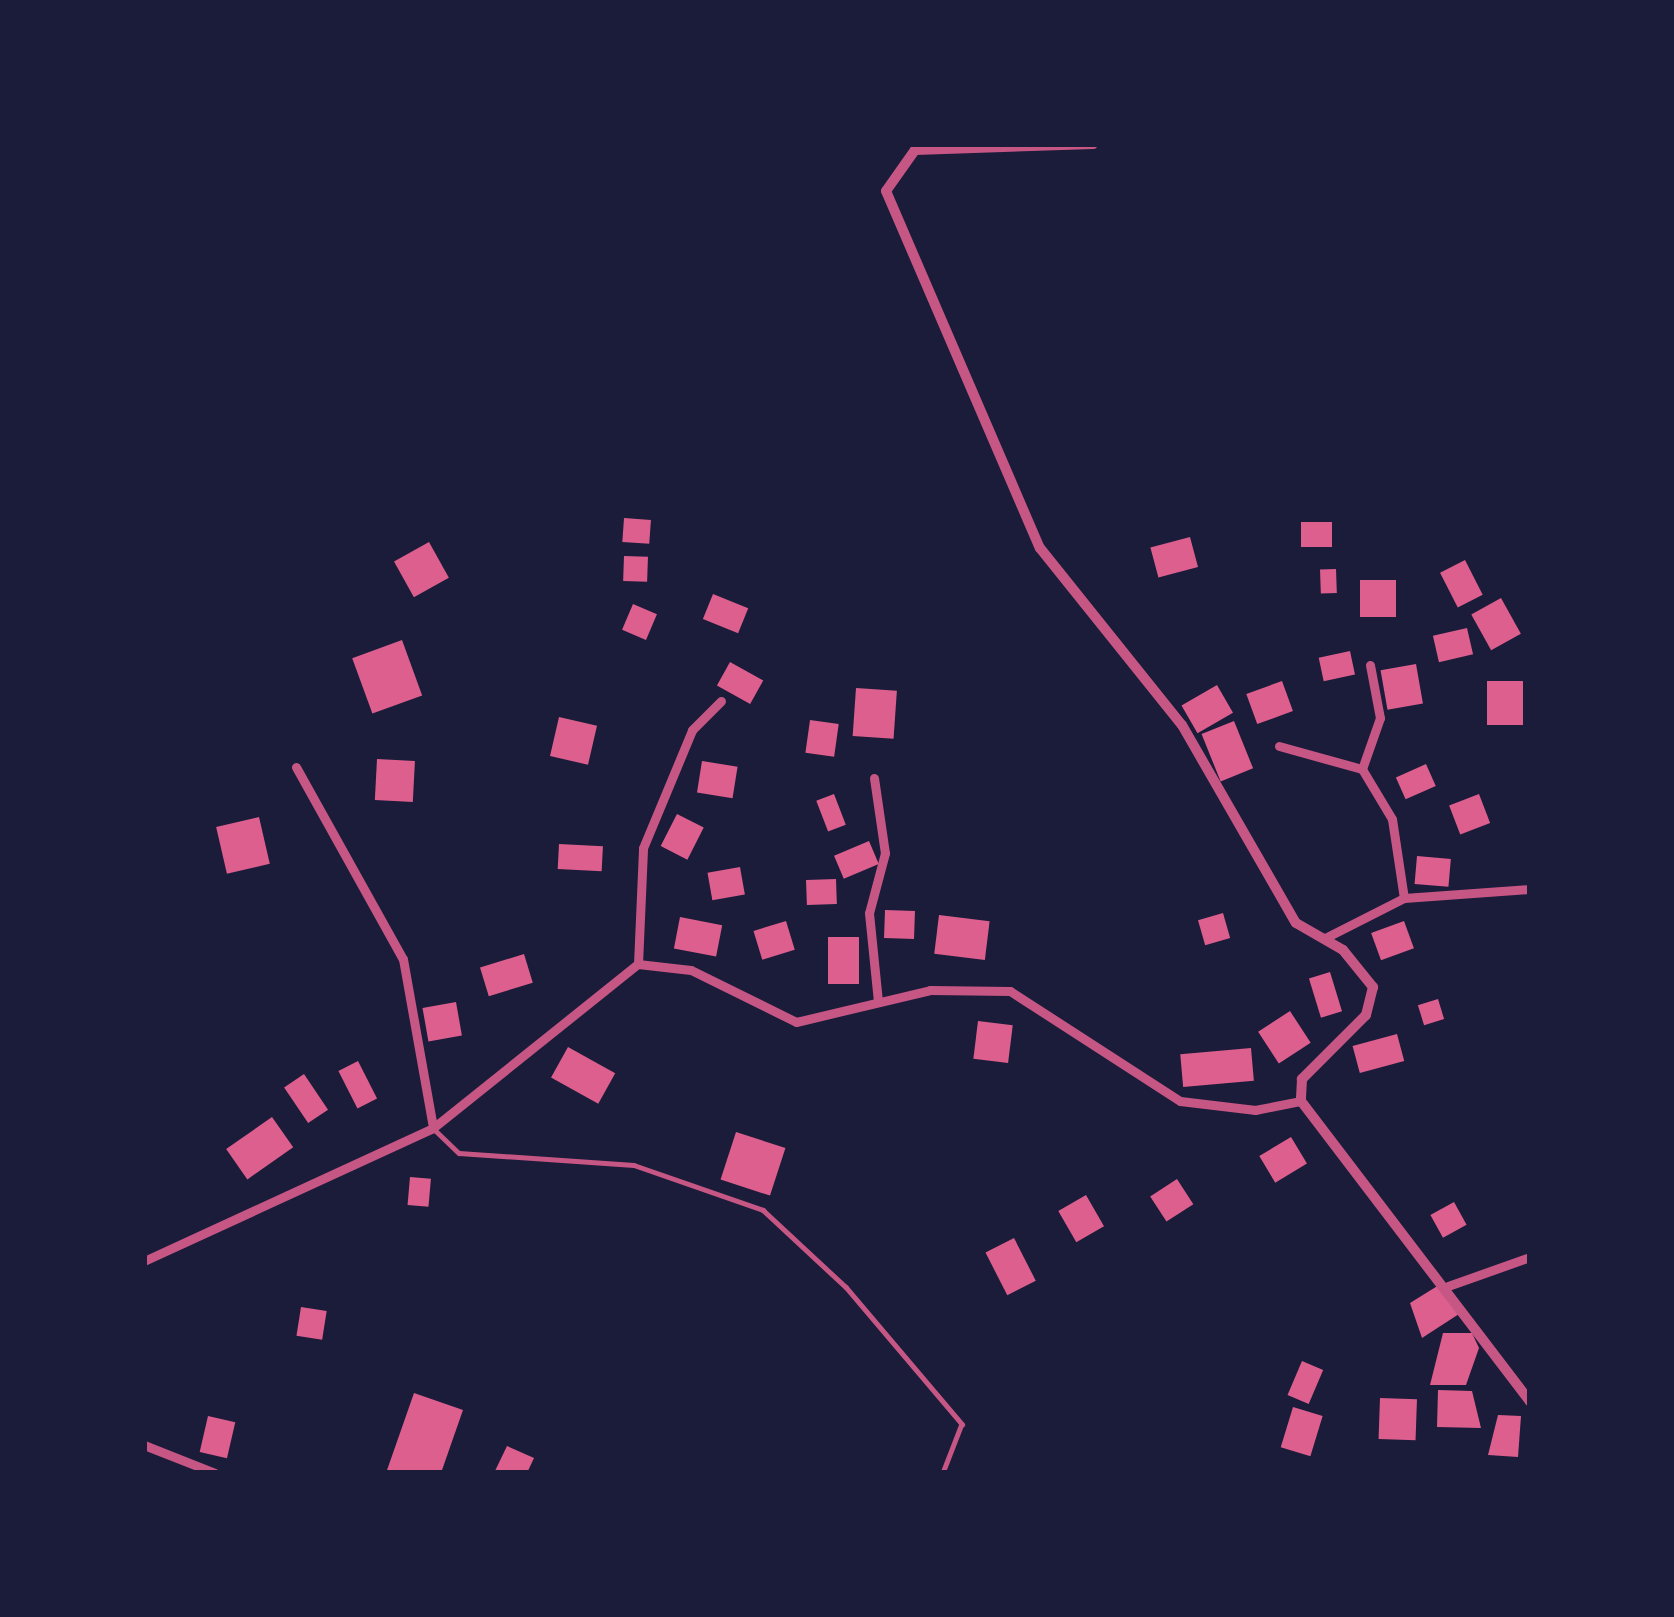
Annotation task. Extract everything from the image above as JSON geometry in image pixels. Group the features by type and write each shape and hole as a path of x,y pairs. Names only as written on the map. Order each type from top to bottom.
{"street":[{"path":"1093,144 915,150 886,191 1040,548 1182,725 1285,908 1364,972 1374,999 1316,1058 1301,1101"},
{"path":"1362,770 1380,718 1370,665"},
{"path":"638,964 644,848 692,730 721,700"},
{"path":"1279,746 1362,770 1392,819 1404,898"},
{"path":"296,767 404,959 434,1128"},
{"path":"874,778 885,853 868,914 878,1002"},
{"path":"1325,938 1404,898 1530,889"},
{"path":"144,1261 434,1128 638,964 691,970 796,1022 878,1002 1010,991 1180,1101 1255,1111 1301,1101"},
{"path":"1301,1101 1448,1286 1530,1402"},
{"path":"1448,1286 1530,1257"},
{"path":"144,1445 215,1473"}],"lane":[{"path":"434,1128 459,1153 634,1165 763,1210 846,1287 962,1424 943,1473"}],"building":[{"path":"624,518 651,520 649,544 622,542"},
{"path":"1301,522 1332,522 1332,547 1301,547"},
{"path":"1190,537 1198,567 1158,578 1150,548"},
{"path":"429,542 449,578 414,597 394,561"},
{"path":"624,556 648,557 647,582 623,581"},
{"path":"1465,560 1483,595 1458,607 1440,573"},
{"path":"1336,569 1337,593 1321,594 1320,570"},
{"path":"1360,580 1396,580 1396,617 1360,617"},
{"path":"713,594 748,608 738,633 703,619"},
{"path":"1501,598 1521,634 1491,650 1471,614"},
{"path":"633,604 657,614 646,640 622,630"},
{"path":"1467,628 1473,654 1439,662 1433,636"},
{"path":"402,640 422,695 372,714 352,658"},
{"path":"1350,651 1355,674 1324,681 1319,658"},
{"path":"730,662 763,680 750,704 717,686"},
{"path":"1416,664 1423,703 1387,710 1381,670"},
{"path":"1282,681 1293,711 1257,724 1246,694"},
{"path":"1487,681 1523,681 1523,725 1487,725"},
{"path":"1217,685 1233,713 1197,733 1181,706"},
{"path":"856,688 897,691 894,739 853,736"},
{"path":"559,717 597,726 588,765 550,756"},
{"path":"810,720 839,724 834,757 805,753"},
{"path":"1234,721 1253,768 1221,781 1202,734"},
{"path":"377,759 415,761 413,802 375,800"},
{"path":"702,761 738,767 733,798 697,793"},
{"path":"1426,764 1436,786 1406,799 1396,777"},
{"path":"834,794 846,825 828,832 816,801"},
{"path":"1479,794 1490,823 1460,834 1449,805"},
{"path":"677,814 704,828 687,860 661,846"},
{"path":"259,817 270,864 227,874 216,827"},
{"path":"869,841 879,864 844,879 834,856"},
{"path":"559,844 603,846 602,871 558,869"},
{"path":"1417,856 1451,859 1448,887 1415,884"},
{"path":"740,867 745,895 712,900 708,873"},
{"path":"836,879 837,904 807,905 806,880"},
{"path":"885,910 915,911 914,939 884,938"},
{"path":"1223,913 1230,938 1205,945 1198,920"},
{"path":"939,915 990,921 985,960 934,954"},
{"path":"680,917 722,925 716,957 674,948"},
{"path":"786,921 795,950 762,960 753,931"},
{"path":"1404,921 1414,948 1381,960 1371,933"},
{"path":"828,937 859,937 859,984 828,984"},
{"path":"524,954 533,983 489,996 480,967"},
{"path":"1330,972 1342,1011 1321,1018 1309,978"},
{"path":"1438,999 1444,1019 1424,1025 1418,1005"},
{"path":"456,1002 462,1035 428,1041 423,1008"},
{"path":"1290,1011 1311,1043 1279,1064 1258,1032"},
{"path":"978,1021 1013,1025 1008,1063 973,1059"},
{"path":"1397,1034 1404,1061 1360,1073 1353,1046"},
{"path":"568,1047 615,1073 598,1104 551,1078"},
{"path":"1251,1048 1254,1081 1183,1087 1180,1054"},
{"path":"358,1061 377,1098 357,1108 338,1071"},
{"path":"304,1074 328,1110 308,1123 284,1087"},
{"path":"272,1117 293,1147 247,1179 226,1149"},
{"path":"736,1132 785,1148 770,1196 721,1180"},
{"path":"1291,1137 1307,1164 1275,1183 1259,1156"},
{"path":"410,1177 431,1179 428,1207 408,1205"},
{"path":"1177,1179 1193,1204 1167,1222 1150,1196"},
{"path":"1086,1195 1104,1226 1076,1242 1058,1211"},
{"path":"1454,1202 1467,1225 1443,1238 1430,1215"},
{"path":"1014,1238 1036,1281 1007,1295 985,1253"},
{"path":"1439,1285 1459,1314 1422,1338 1410,1303"},
{"path":"301,1307 327,1311 322,1340 296,1336"},
{"path":"1443,1333 1472,1333 1479,1348 1466,1385 1430,1385"},
{"path":"1302,1361 1323,1370 1309,1404 1288,1395"},
{"path":"1438,1390 1472,1391 1481,1428 1437,1427"},
{"path":"414,1393 463,1410 441,1473 386,1473"},
{"path":"1380,1398 1417,1399 1416,1440 1379,1439"},
{"path":"1293,1407 1323,1416 1310,1456 1281,1447"},
{"path":"1498,1415 1521,1416 1518,1457 1488,1455"},
{"path":"208,1416 235,1422 227,1458 200,1452"},
{"path":"507,1446 534,1458 527,1473 494,1473"}]}
